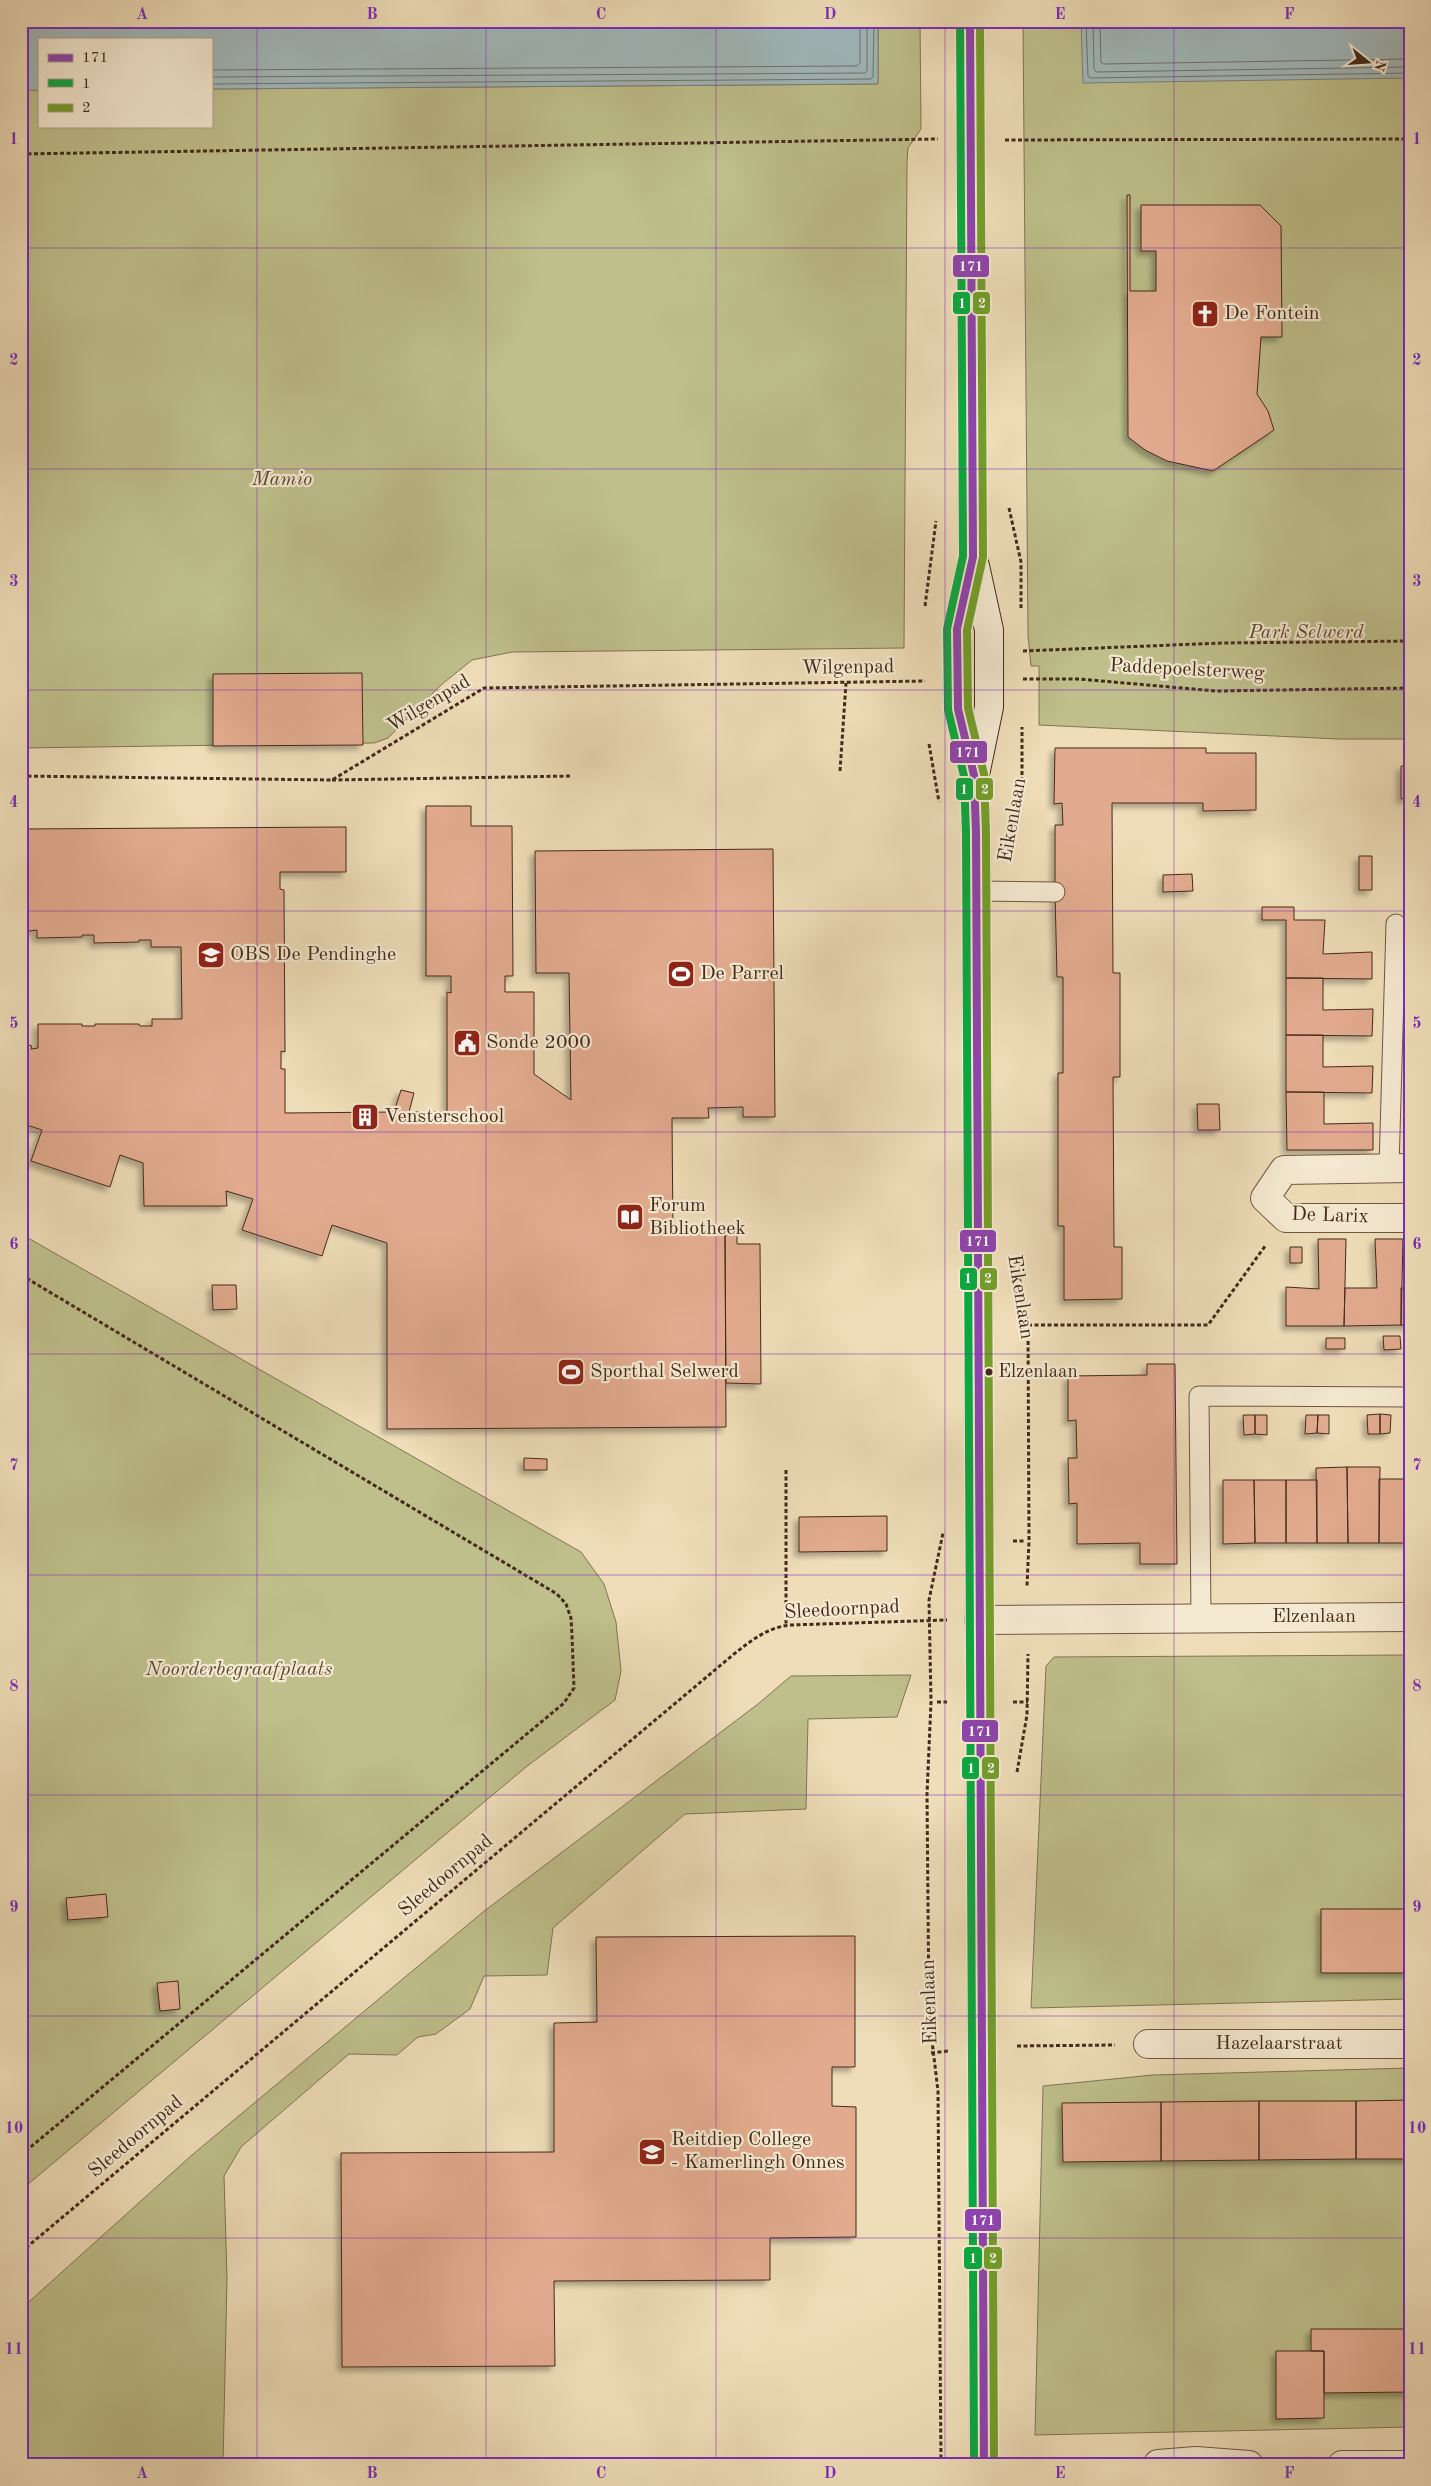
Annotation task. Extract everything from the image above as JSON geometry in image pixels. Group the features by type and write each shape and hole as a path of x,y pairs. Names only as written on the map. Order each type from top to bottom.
{"main road":[{"name":"Eikenlaan","path":"970,21 973,557 989,630 989,707 974,775"},
{"name":"Eikenlaan","path":"973,557 957,629 958,709 974,775 976,891 984,2465"},
{"name":"De Larix","path":"1399,1168 1284,1170 1265,1198 1286,1218 1410,1218"},
{"name":"Elzenlaan","path":"979,1620 1410,1617"},
{"name":"Hazelaarstraat","path":"1148,2044 1410,2044"},
{"path":"1158,2464 1196,2461 1249,2465"},
{"path":"1342,2465 1410,2464"}],"lane":[{"path":"976,891 1055,892"},
{"path":"1396,924 1399,1168"},
{"path":"1201,1618 1199,1396 1410,1397"}],"path":[{"path":"21,154 941,139"},
{"path":"1002,140 1410,139"},
{"path":"989,651 1223,643 1410,641"},
{"path":"1022,650 1022,660"},
{"path":"1022,670 1022,689"},
{"name":"Paddepoelsterweg","path":"1022,679 1079,679 1216,691 1410,688"},
{"name":"Wilgenpad","path":"332,780 484,688 922,681"},
{"path":"840,771 846,683"},
{"name":"Eikenlaan","path":"1003,891 1002,876 1022,789 1022,719"},
{"path":"21,776 332,780 572,776"},
{"path":"1028,1325 1208,1325 1286,1218"},
{"name":"Eikenlaan","path":"1014,1256 1028,1325 1030,1541 1027,1586"},
{"path":"21,1275 557,1594 566,1604 571,1618 574,1688 564,1702 21,2155"},
{"path":"786,1470 786,1625"},
{"name":"Eikenlaan","path":"935,1540 942,1541 929,1600 931,1702 927,1794 928,2007 931,2053 938,2091 941,2465"},
{"path":"1013,1541 1024,1541"},
{"name":"Sleedoornpad","path":"21,2252 734,1654 761,1634 786,1625 929,1621"},
{"path":"1023,1702 1028,1702"},
{"path":"931,2053 982,2047 1148,2044"}],"green space":[{"name":"Mamio","path":"878,21 920,21 921,129 908,148 907,162 904,648 512,652 472,660 441,685 388,738 374,743 21,748 21,91 38,90 38,128 212,128 212,89 878,84"},
{"name":"Park Selwerd","path":"1023,21 1410,21 1410,739 1339,739 1039,725 1039,666 1031,666 1028,635"},
{"name":"Noorderbegraafplaats","path":"21,1234 581,1552 604,1584 616,1622 621,1671 615,1700 526,1767 21,2190"},
{"path":"1410,1655 1410,1999 1031,2008 1046,1666 1054,1657"},
{"path":"911,1675 897,1717 808,1719 806,1809 685,1814 553,1928 547,1975 484,1976 470,2009 436,2034 418,2037 397,2055 349,2054 241,2147 224,2176 227,2278 223,2465 21,2465 21,2309 192,2155 483,1912 758,1704 791,1676"},
{"path":"1410,2068 1410,2427 1035,2435 1043,2086 1153,2075"}],"water":[{"path":"21,21 878,21 878,84 212,89 212,38 38,38 38,90 21,91"},
{"path":"1081,21 1410,21 1410,78 1083,83"}],"building":[{"name":"De Fontein","path":"1127,195 1130,195 1130,291 1156,291 1156,251 1141,251 1141,205 1260,205 1281,226 1282,337 1261,337 1257,394 1268,411 1274,430 1213,471 1167,461 1145,450 1128,437"},
{"path":"362,673 363,745 213,746 213,674"},
{"path":"1055,748 1206,748 1206,753 1256,753 1256,810 1203,811 1203,803 1112,803 1113,973 1120,973 1120,1077 1113,1077 1114,1247 1122,1247 1122,1299 1064,1300 1064,1226 1058,1226 1058,1073 1063,1073 1063,977 1057,977 1055,892 1055,825 1063,825 1062,803 1054,804"},
{"path":"1401,766 1410,766 1410,798 1401,799"},
{"name":"Vensterschool","path":"426,806 471,806 471,826 512,826 513,976 505,976 505,992 534,992 534,1074 571,1100 569,973 536,973 535,851 773,849 775,1117 743,1117 743,1107 708,1108 709,1118 672,1118 673,1233 725,1233 726,1427 387,1429 387,1243 332,1225 322,1256 242,1230 253,1199 226,1191 227,1206 144,1206 143,1163 120,1155 110,1187 31,1161 42,1130 21,1123 21,1042 32,1046 31,1049 38,1048 38,1024 82,1024 82,1026 95,1026 95,1024 139,1024 140,1026 152,1026 152,1019 182,1019 181,947 151,947 151,940 94,943 94,935 37,938 37,930 21,932 21,829 346,827 346,872 280,872 280,889 284,890 285,1052 281,1051 281,1069 285,1069 285,1113 394,1112 401,1090 414,1093 409,1112 447,1112 447,992 451,993 451,976 426,976"},
{"path":"1359,856 1372,856 1372,890 1359,890"},
{"path":"1192,874 1193,891 1163,892 1163,875"},
{"path":"1262,907 1294,907 1294,920 1325,920 1323,954 1372,952 1372,979 1286,978 1286,920 1262,920"},
{"path":"1286,978 1323,978 1323,1010 1373,1009 1372,1036 1286,1035"},
{"path":"1286,1035 1323,1035 1323,1067 1373,1066 1372,1093 1286,1092"},
{"path":"1286,1092 1324,1092 1324,1124 1373,1123 1373,1150 1287,1150"},
{"path":"1197,1104 1219,1104 1220,1130 1198,1130"},
{"path":"725,1233 737,1233 737,1244 760,1244 761,1384 726,1383"},
{"path":"1318,1239 1346,1239 1344,1326 1286,1326 1286,1287 1319,1289"},
{"path":"1375,1239 1403,1239 1401,1325 1344,1326 1345,1288 1377,1288"},
{"path":"1290,1247 1302,1247 1302,1263 1290,1263"},
{"path":"212,1285 236,1285 237,1309 213,1310"},
{"path":"1401,1288 1410,1288 1410,1325 1401,1325"},
{"path":"1383,1336 1400,1336 1401,1349 1384,1350"},
{"path":"1326,1338 1345,1338 1345,1349 1326,1349"},
{"path":"1147,1364 1175,1364 1177,1564 1140,1564 1140,1543 1077,1544 1077,1503 1069,1504 1068,1458 1077,1458 1076,1420 1068,1421 1068,1376 1147,1375"},
{"path":"1380,1414 1380,1434 1368,1434 1367,1415"},
{"path":"1380,1414 1391,1415 1390,1433 1380,1434"},
{"path":"1243,1415 1255,1415 1255,1434 1244,1435"},
{"path":"1255,1415 1267,1415 1267,1435 1255,1434"},
{"path":"1306,1415 1318,1415 1317,1433 1305,1434"},
{"path":"1318,1415 1329,1415 1329,1434 1317,1433"},
{"path":"524,1458 547,1459 547,1470 524,1470"},
{"path":"1347,1467 1348,1543 1317,1543 1316,1468"},
{"path":"1347,1467 1380,1467 1379,1543 1348,1543"},
{"path":"1379,1479 1410,1479 1410,1543 1379,1543"},
{"path":"1223,1480 1254,1480 1255,1543 1223,1544"},
{"path":"1254,1480 1286,1480 1286,1543 1255,1543"},
{"path":"1286,1480 1317,1480 1317,1543 1286,1543"},
{"path":"887,1516 887,1551 799,1552 799,1517"},
{"path":"106,1894 108,1917 68,1920 66,1898"},
{"path":"1321,1909 1410,1909 1410,1973 1321,1973"},
{"name":"Reitdiep College - Kamerlingh Onnes","path":"855,1936 855,2067 832,2067 832,2106 856,2107 856,2237 770,2238 770,2280 554,2281 555,2366 342,2367 341,2153 554,2152 554,2023 597,2022 596,1937"},
{"path":"178,1981 180,2009 160,2011 157,1983"},
{"path":"1410,2100 1410,2159 1356,2159 1356,2101"},
{"path":"1259,2101 1259,2160 1161,2161 1161,2102"},
{"path":"1259,2101 1356,2101 1356,2159 1259,2160"},
{"path":"1161,2102 1161,2161 1063,2162 1062,2103"},
{"path":"1311,2329 1410,2329 1410,2392 1324,2393 1324,2351 1311,2351"},
{"path":"1276,2351 1324,2351 1324,2418 1276,2419"}],"transit line":[{"name":"1","path":"960,21 963,556 947,629 948,710 964,776 966,833 974,2465"},
{"name":"171","path":"970,21 973,557 957,629 958,709 974,775 976,833 984,2465"},
{"name":"2","path":"980,21 983,557 967,630 968,708 984,774 986,833 994,2465"}],"place":[{"name":"De Fontein","path":"1205,314"},
{"name":"OBS De Pendinghe","path":"211,955"},
{"name":"De Parrel","path":"681,974"},
{"name":"Sonde 2000","path":"467,1043"},
{"name":"Vensterschool","path":"365,1117"},
{"name":"Forum Bibliotheek","path":"630,1217"},
{"name":"Sporthal Selwerd","path":"571,1372"},
{"name":"Elzenlaan","path":"989,1372"},
{"name":"Reitdiep College - Kamerlingh Onnes","path":"652,2152"}]}
